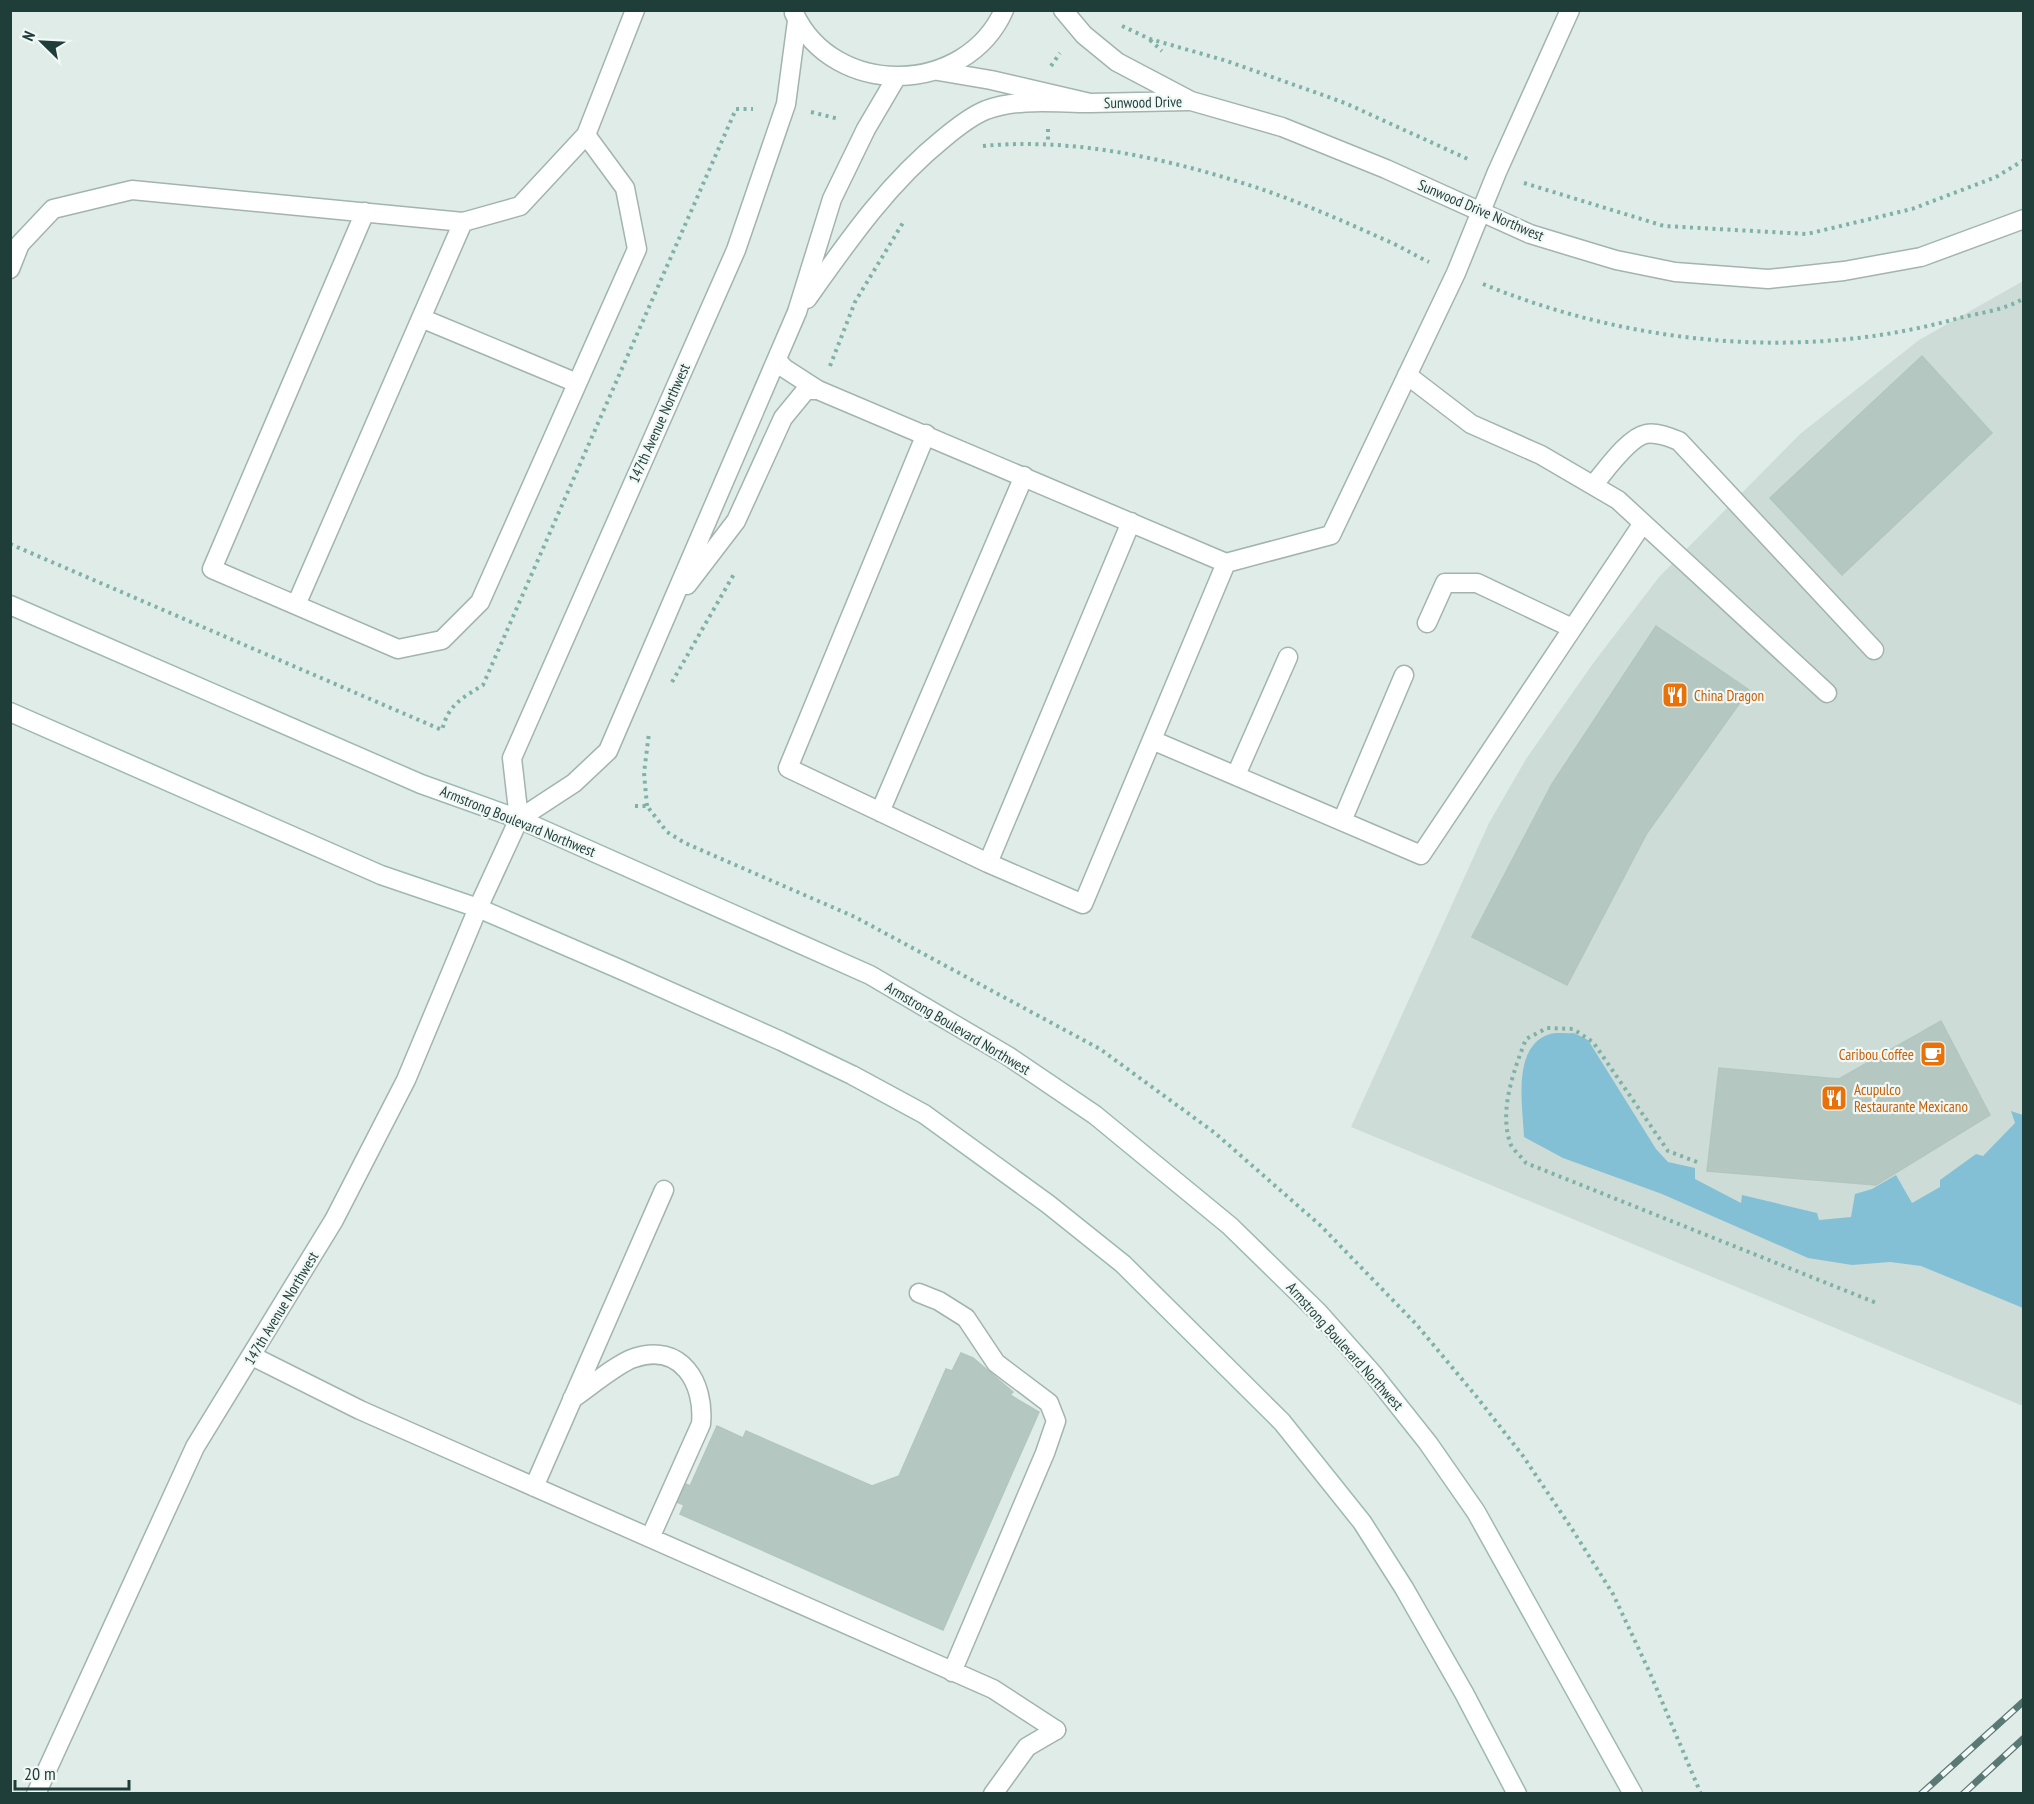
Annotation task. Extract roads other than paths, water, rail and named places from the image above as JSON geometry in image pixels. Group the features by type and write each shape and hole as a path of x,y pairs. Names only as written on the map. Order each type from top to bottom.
{"street":[{"path":"10,268 20,244 53,209 132,190 463,222 520,206 586,135 635,10"},
{"path":"795,16 822,50 848,66 857,71 896,78 938,71 972,52 998,24 1004,10"},
{"name":"Sunwood Drive","path":"1063,10 1084,35 1117,62 1191,101"},
{"path":"777,360 784,368 818,390 1226,563 1331,535 1456,273 1480,212 1570,10"},
{"name":"147th Avenue Northwest","path":"36,1794 195,1447 334,1220 406,1080 478,908 519,819 512,758 736,250 783,110 795,16"},
{"name":"Sunwood Drive","path":"938,71 991,80 1090,103 1191,101"},
{"path":"519,819 574,783 608,751 797,312 832,199 864,134 896,78"},
{"name":"Sunwood Drive Northwest","path":"1191,101 1282,127 1386,169 1530,234 1616,260 1675,272 1768,279 1844,271 1921,257 2024,219"},
{"path":"797,312 861,223 917,160 956,128 984,111 1016,102 1090,103"},
{"path":"365,212 213,569 398,649 442,640 480,602 637,249 625,188 586,135"},
{"path":"296,605 463,222"},
{"path":"421,318 577,383"},
{"path":"1407,375 1471,424 1541,455 1618,500 1827,693"},
{"path":"671,605 736,521 783,418 806,390 818,390"},
{"path":"926,434 788,768 988,863 1083,904 1226,563"},
{"path":"1594,484 1632,440 1645,434 1659,434 1679,441 1874,650"},
{"path":"880,812 1024,476"},
{"path":"988,863 1131,522"},
{"path":"1152,740 1421,855 1643,523"},
{"path":"1427,623 1445,583 1477,583 1572,628"},
{"name":"Armstrong Boulevard Northwest","path":"10,605 421,784 519,819 870,975 1008,1056 1095,1115 1230,1226 1318,1312 1374,1375 1428,1443 1481,1522 1632,1791"},
{"path":"1236,775 1288,657"},
{"path":"1342,821 1404,675"},
{"path":"10,712 381,875 478,908 781,1041 852,1075 924,1114 1048,1204 1123,1264 1282,1422 1362,1522 1404,1588 1464,1693 1517,1794"},
{"path":"534,1487 664,1190"},
{"path":"918,1293 939,1301 966,1318 996,1364 1049,1403 1056,1421 1045,1453 952,1671"},
{"path":"572,1399 633,1358 657,1355 679,1363 695,1378 703,1404 701,1424 650,1538"},
{"path":"252,1356 360,1410 993,1689 1056,1730 1027,1746 993,1794"}],"water":[{"path":"1574,1033 1588,1040 1656,1149 1668,1162 1695,1168 1695,1179 1741,1203 1742,1195 1817,1213 1819,1220 1851,1217 1855,1194 1872,1189 1896,1175 1912,1203 1940,1187 1940,1180 1976,1154 1983,1156 2015,1123 2011,1111 2023,1115 2023,1308 1921,1266 1890,1262 1852,1265 1808,1258 1662,1194 1563,1158 1524,1137 1522,1079 1529,1051 1538,1041 1550,1034"}],"railway":[{"path":"1921,1794 2024,1701"},
{"path":"1963,1794 2024,1738"}],"place":[{"name":"China Dragon","path":"1675,695"},
{"name":"Caribou Coffee","path":"1933,1054"},
{"name":"Acupulco Restaurante Mexicano","path":"1834,1098"}]}
